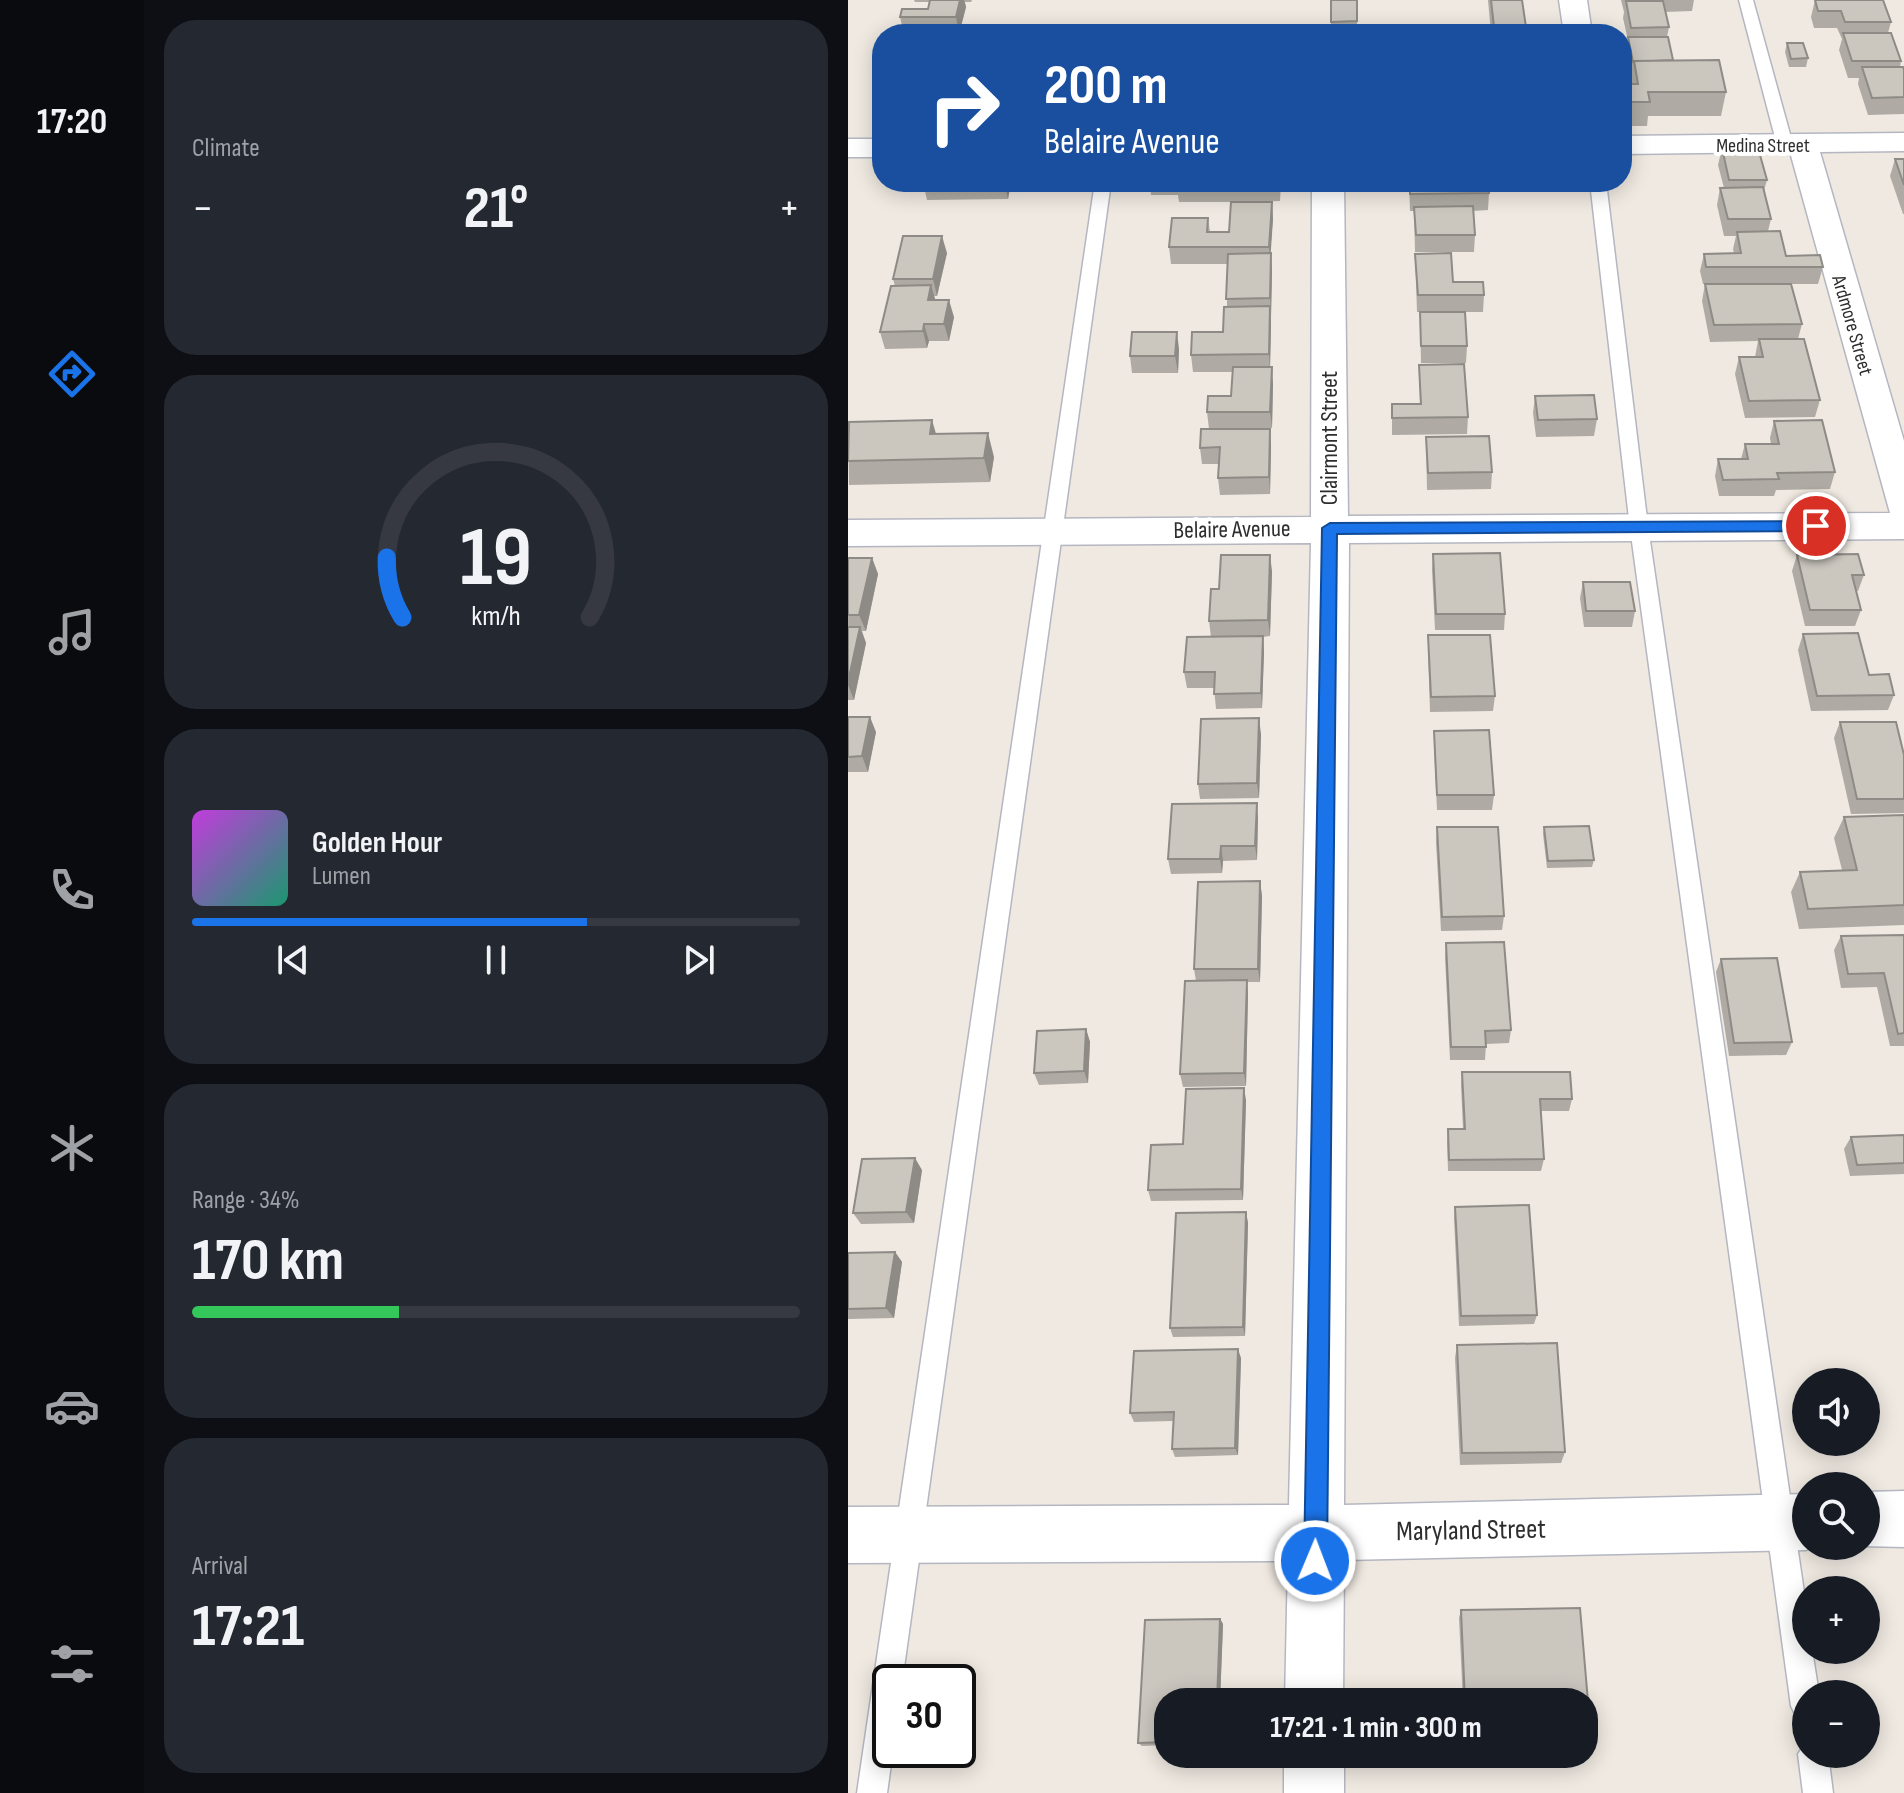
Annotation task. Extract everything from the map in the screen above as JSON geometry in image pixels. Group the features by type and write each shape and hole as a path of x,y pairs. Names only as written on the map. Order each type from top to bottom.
{"street":[{"path":"1573,0 1577,24"},
{"name":"Medina Street","path":"1632,145 1904,142"},
{"name":"Ardmore Street","path":"1794,145 1904,505"},
{"path":"848,148 872,148"},
{"name":"Clairmont Street","path":"1314,1688 1330,528 1328,192"},
{"name":"Belaire Avenue","path":"848,533 1904,526"},
{"path":"1880,1520 1904,1519"},
{"name":"Maryland Street","path":"848,1535 1315,1533 1792,1522"},
{"path":"1314,1768 1314,1793"}],"lane":[{"path":"1746,0 1794,145"},
{"path":"872,1793 1102,192"},
{"path":"1599,192 1639,527 1792,1516"},
{"path":"1796,1560 1804,1680"},
{"path":"1815,1768 1818,1793"}],"building":[{"path":"930,0 960,0 956,17 900,17 902,9 928,9"},
{"path":"1331,0 1357,0 1357,21 1331,22"},
{"path":"1491,0 1522,0 1526,24 1494,24"},
{"path":"1815,0 1883,0 1891,22 1845,22 1841,11 1818,11"},
{"path":"1626,1 1663,1 1669,27 1632,28"},
{"path":"1843,33 1891,33 1901,61 1852,61"},
{"path":"1632,37 1668,37 1673,60 1633,62"},
{"path":"1787,43 1803,43 1808,58 1791,59"},
{"path":"1719,60 1726,92 1648,92 1650,102 1632,102 1632,84 1638,84 1634,61"},
{"path":"1862,67 1903,67 1904,97 1872,98"},
{"path":"1722,148 1758,148 1767,180 1729,180"},
{"path":"1895,159 1904,159 1904,185"},
{"path":"1763,187 1771,219 1728,219 1720,188"},
{"path":"1410,192 1489,193 1410,194"},
{"path":"1231,202 1272,202 1269,247 1169,247 1172,218 1208,218 1207,232 1229,232"},
{"path":"1473,206 1475,235 1416,235 1414,207"},
{"path":"1780,231 1786,256 1820,255 1823,267 1706,267 1704,254 1741,253 1737,232"},
{"path":"903,236 942,236 933,279 893,279"},
{"path":"1271,253 1270,298 1226,299 1228,254"},
{"path":"1451,253 1453,282 1483,282 1484,295 1418,295 1415,254"},
{"path":"1705,284 1791,284 1802,324 1714,325"},
{"path":"931,285 928,300 949,300 944,324 924,324 923,331 880,332 891,286"},
{"path":"1270,306 1269,354 1191,355 1192,332 1223,332 1224,307"},
{"path":"1420,312 1465,312 1467,346 1421,346"},
{"path":"1132,332 1177,332 1175,356 1130,356"},
{"path":"1759,339 1804,339 1820,400 1749,401 1739,357 1763,357"},
{"path":"1464,364 1468,417 1392,418 1392,404 1421,404 1419,365"},
{"path":"1233,367 1272,367 1270,412 1207,412 1208,396 1231,396"},
{"path":"1594,395 1597,419 1538,420 1535,396"},
{"path":"932,420 930,434 988,433 984,458 848,461 849,422"},
{"path":"1822,420 1835,472 1777,473 1779,479 1723,480 1718,459 1748,459 1745,444 1779,444 1774,421"},
{"path":"1201,429 1270,429 1269,477 1218,478 1220,447 1200,448"},
{"path":"1489,436 1492,472 1428,473 1426,437"},
{"path":"1500,553 1505,614 1436,614 1433,554"},
{"path":"1858,554 1864,575 1852,575 1861,610 1810,610 1797,555"},
{"path":"1221,555 1270,555 1268,620 1209,621 1211,589 1219,589"},
{"path":"848,558 872,558 859,615 848,615"},
{"path":"1583,582 1630,582 1635,611 1586,611"},
{"path":"848,627 860,627 848,682"},
{"path":"1858,633 1869,675 1889,674 1894,695 1817,696 1803,634"},
{"path":"1428,635 1490,635 1495,696 1431,697"},
{"path":"1263,636 1261,693 1214,694 1215,672 1184,672 1187,637"},
{"path":"848,717 870,717 862,756 848,757"},
{"path":"1259,718 1257,783 1198,784 1201,719"},
{"path":"1840,722 1896,722 1904,755 1904,799 1857,799"},
{"path":"1489,730 1494,795 1437,795 1434,731"},
{"path":"1257,803 1255,846 1221,846 1220,859 1168,859 1172,804"},
{"path":"1904,815 1904,905 1808,909 1800,872 1857,870 1844,817"},
{"path":"1589,826 1594,860 1548,861 1544,827"},
{"path":"1437,827 1498,827 1504,916 1442,917"},
{"path":"1260,881 1258,969 1194,969 1198,882"},
{"path":"1904,935 1904,1033 1898,1034 1884,973 1848,974 1841,936"},
{"path":"1504,942 1511,1030 1485,1031 1486,1047 1451,1047 1446,943"},
{"path":"1777,958 1792,1042 1734,1043 1721,959"},
{"path":"1247,980 1244,1073 1180,1074 1185,981"},
{"path":"1086,1029 1084,1071 1034,1073 1037,1031"},
{"path":"1462,1072 1570,1072 1572,1099 1540,1099 1544,1159 1449,1160 1448,1129 1465,1129"},
{"path":"1244,1088 1241,1189 1148,1190 1151,1145 1183,1144 1186,1089"},
{"path":"1904,1135 1904,1163 1857,1165 1851,1137"},
{"path":"915,1158 906,1212 853,1213 862,1159"},
{"path":"1529,1205 1537,1315 1461,1316 1455,1207"},
{"path":"1246,1212 1243,1327 1170,1328 1176,1213"},
{"path":"895,1252 886,1308 848,1309 848,1253"},
{"path":"1557,1343 1565,1452 1462,1453 1457,1345"},
{"path":"1238,1349 1235,1448 1172,1449 1174,1412 1130,1413 1134,1351"},
{"path":"1580,1608 1587,1688 1464,1688 1461,1610"},
{"path":"1220,1619 1218,1688 1154,1688 1154,1742 1138,1743 1145,1620"}],"route":[{"path":"1315,1561 1330,528 1816,526"}]}
